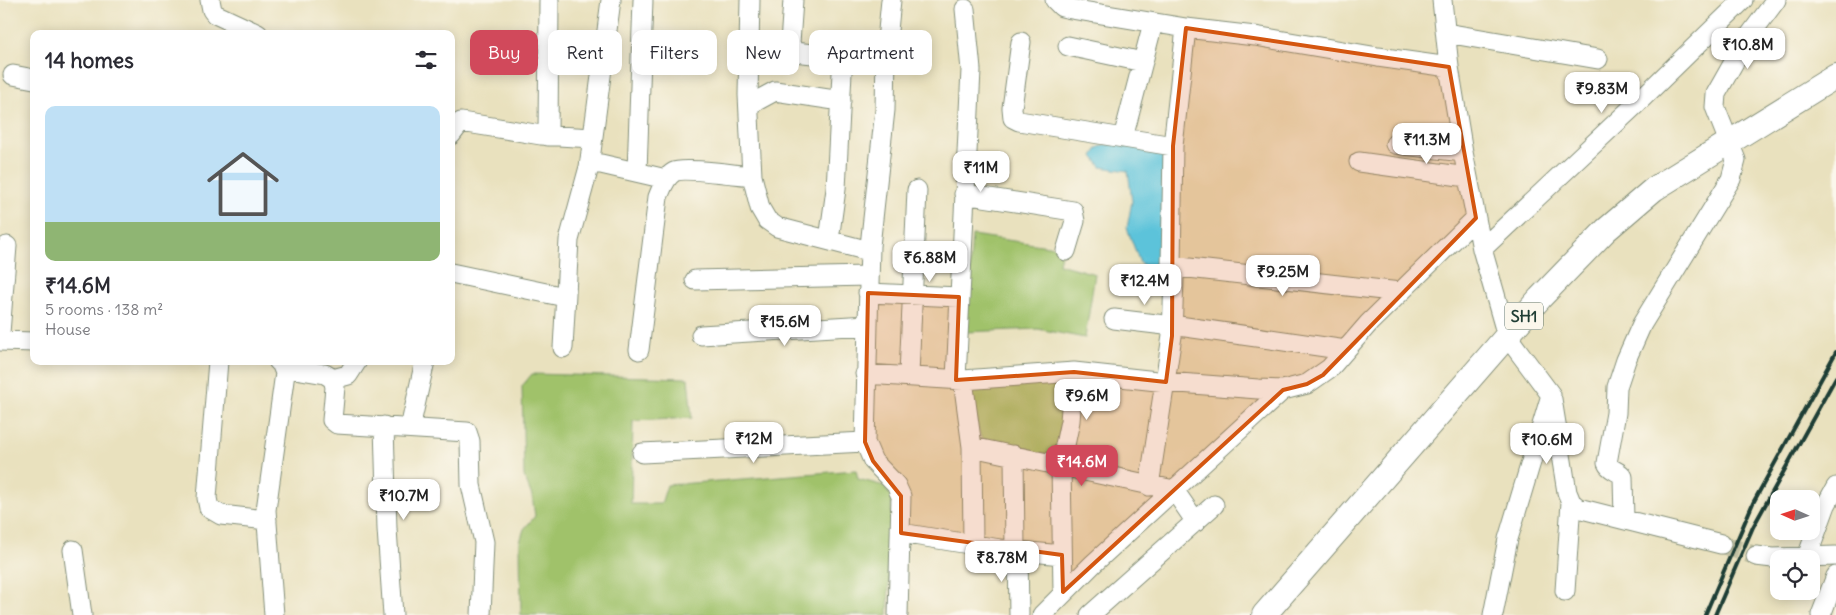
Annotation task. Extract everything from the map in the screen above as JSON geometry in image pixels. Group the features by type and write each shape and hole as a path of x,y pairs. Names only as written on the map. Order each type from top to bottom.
{"main road":[{"name":"SH1","path":"1264,615 1540,298 1628,210 1654,189 1836,76"}],"street":[{"path":"210,0 212,10 218,16 249,30"},
{"path":"548,136 549,0"},
{"path":"563,348 569,240 589,167 612,0"},
{"path":"637,172 643,0"},
{"path":"750,0 749,105 752,176 755,195 767,220 777,227 870,251"},
{"path":"793,0 790,43 794,52 809,52"},
{"path":"888,30 891,0"},
{"path":"1055,0 1062,7 1153,23 1255,36 1449,67"},
{"path":"1442,0 1449,67 1467,176 1482,249 1507,336 1551,395 1567,492 1571,502 1565,591"},
{"path":"1482,249 1634,107 1743,0"},
{"path":"1624,519 1623,477 1621,473 1611,469 1607,463 1616,413 1617,388 1626,360 1642,324 1731,179 1736,160 1715,107 1716,94 1747,39 1776,0"},
{"path":"965,9 971,70 959,296 959,379 972,447 973,544"},
{"path":"1123,138 1153,23"},
{"path":"1149,486 1166,382 1172,326 1174,276 1171,266 1173,146 1186,28"},
{"path":"1446,33 1598,59"},
{"path":"1021,42 1012,108 1013,118 1019,121 1173,146"},
{"path":"1068,46 1143,62"},
{"path":"13,74 30,78"},
{"path":"829,240 836,189 842,75"},
{"path":"886,75 885,110 868,284 865,442 873,461 896,485 901,496 898,615"},
{"path":"749,105 776,91 841,101"},
{"path":"455,130 461,122 548,136 593,138"},
{"path":"1395,144 1463,152"},
{"path":"1359,162 1467,176"},
{"path":"589,167 596,163 666,179"},
{"path":"638,350 658,197 666,179 676,170 752,176"},
{"path":"909,375 917,190"},
{"path":"964,194 1073,211 1075,221 1066,251"},
{"path":"865,374 959,379 1074,372 1166,382 1283,390 1308,384 1316,380 1400,292 1476,218"},
{"path":"0,333 7,246"},
{"path":"1171,266 1400,292"},
{"path":"455,274 565,297"},
{"path":"695,280 868,284 912,295 959,296"},
{"path":"1114,319 1346,350"},
{"path":"701,335 866,325"},
{"path":"0,341 30,342"},
{"path":"218,365 206,498 209,508 221,515 267,520"},
{"path":"274,615 267,520 269,482 285,373 281,365"},
{"path":"286,365 348,375 354,365"},
{"path":"410,428 423,365"},
{"path":"323,371 336,387 332,420 337,424 467,432 470,441 471,486 484,542 482,615"},
{"path":"1063,592 1061,464 1070,420 1074,372"},
{"path":"1042,615 1063,592 1283,390"},
{"path":"1493,615 1508,539 1551,395"},
{"path":"384,426 387,530 393,615"},
{"path":"642,453 865,442"},
{"path":"972,447 1061,464 1149,486 1174,490 1196,522"},
{"path":"1014,455 1019,615"},
{"path":"1810,550 1826,505 1836,487"},
{"path":"1571,502 1587,512 1624,519 1721,544"},
{"path":"1090,615 1214,505"},
{"path":"901,533 1062,555"},
{"path":"73,550 82,615"},
{"path":"1756,556 1770,558"},
{"path":"1820,557 1836,556"},
{"path":"1820,615 1836,576"}],"highlighted area":[{"path":"1186,28 1449,67 1476,218 1323,375 1307,384 1283,390 1063,592 1062,555 901,533 901,496 873,461 865,442 868,293 959,297 956,380 1074,372 1166,382 1172,336 1173,146"}],"green space":[{"path":"972,235 1062,248 1059,264 1095,274 1085,338 1038,329 965,332"},
{"path":"532,374 688,378 692,418 633,421 631,504 661,504 667,485 856,470 858,479 892,488 888,615 521,615 520,542 524,529 535,516 532,496 524,476 522,386"},
{"path":"1055,382 1062,384 1066,391 1057,453 1029,453 1005,450 995,447 982,439 976,421 970,385"}],"water":[{"path":"1118,142 1159,149 1165,156 1166,258 1154,266 1147,267 1140,263 1127,228 1132,201 1128,171 1101,167 1093,156 1099,147"}],"tunnel":[{"path":"1721,544 1756,556"}],"railway":[{"path":"1705,615 1753,503 1836,352"},
{"path":"1715,615 1753,527 1836,377"}]}
